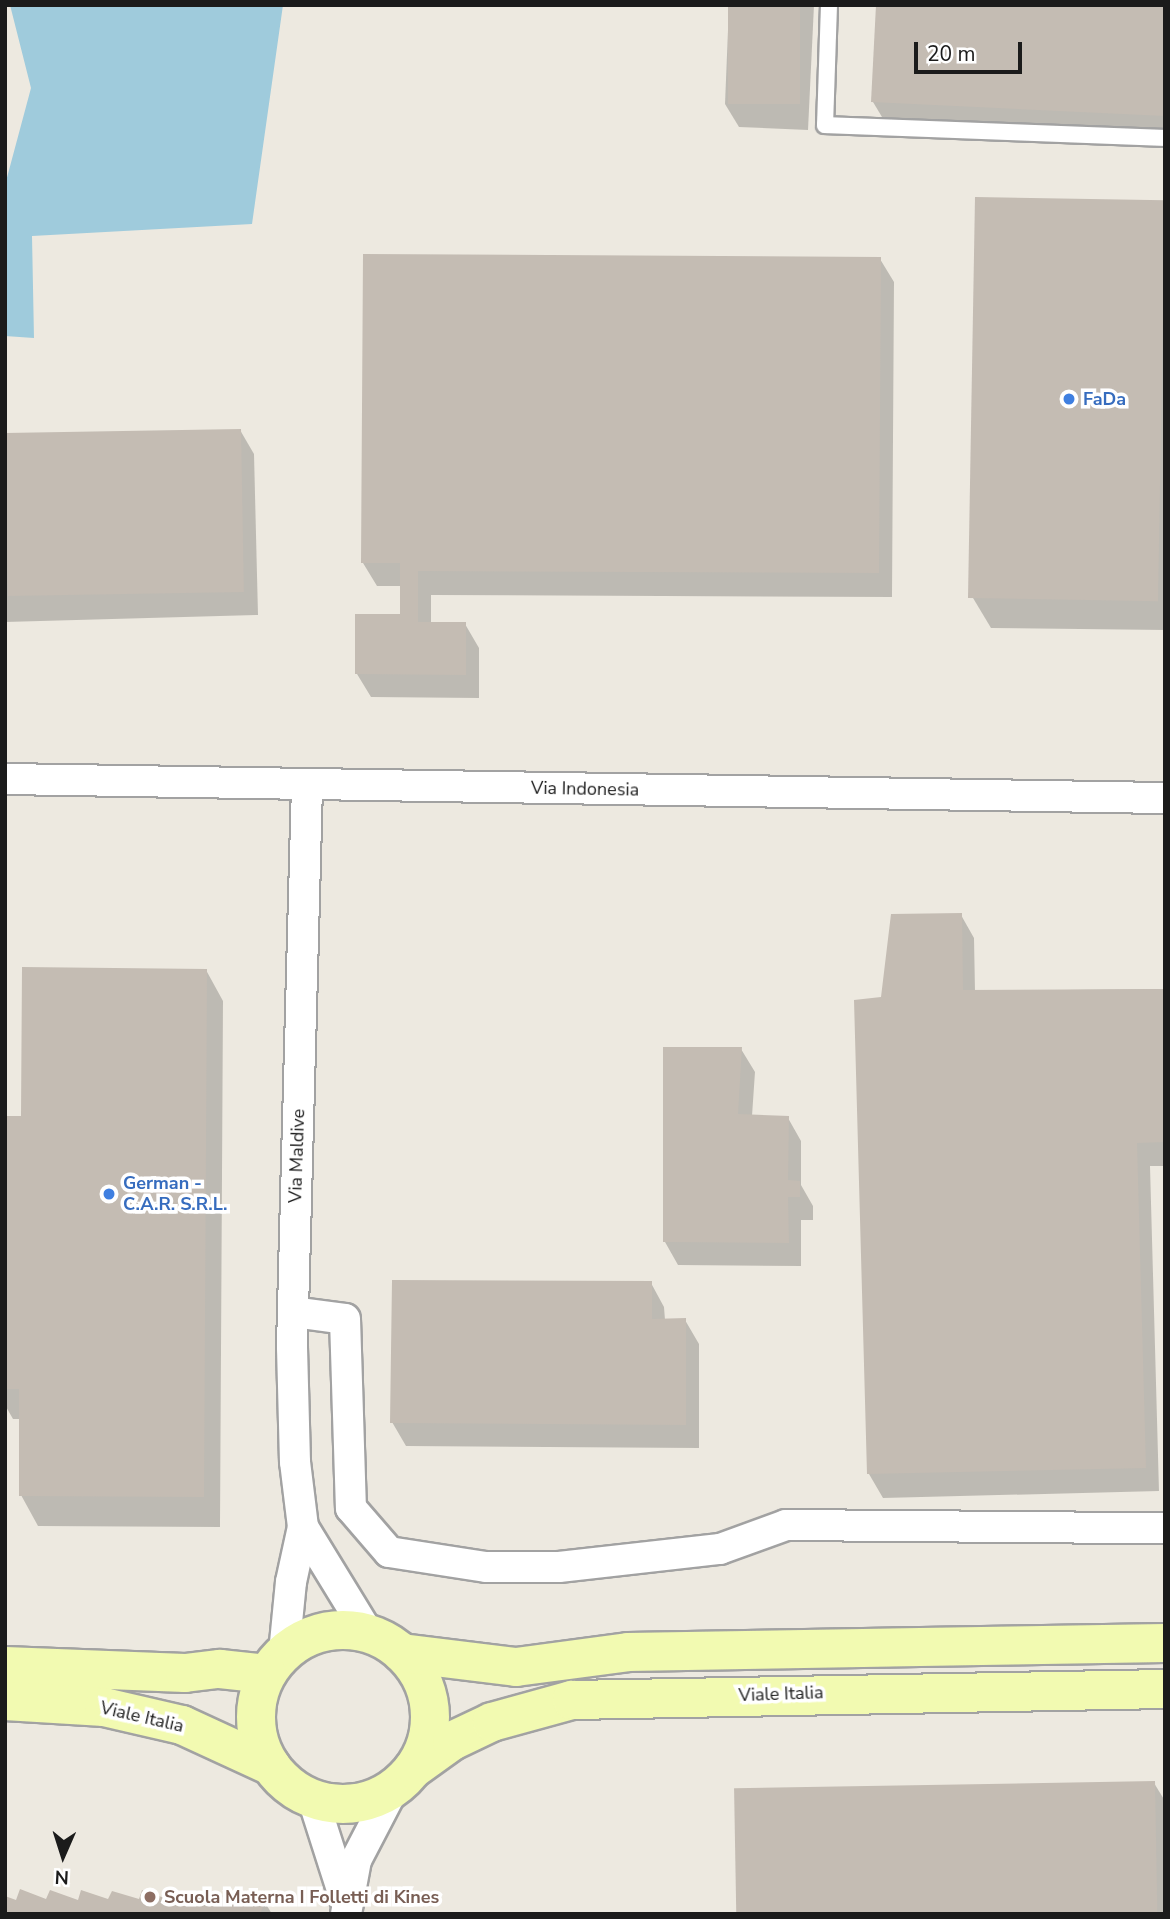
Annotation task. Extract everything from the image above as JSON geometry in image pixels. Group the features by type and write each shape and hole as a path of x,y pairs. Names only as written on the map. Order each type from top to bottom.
{"main road":[{"path":"368,1633 402,1653 418,1672 430,1710 429,1731 404,1778 352,1804 313,1799 290,1786 271,1766 256,1726 259,1694 276,1663 317,1634 368,1633"},
{"path":"402,1653 516,1667 628,1652 1165,1643"},
{"path":"5,1666 185,1673 276,1663"},
{"name":"Viale Italia","path":"404,1778 452,1741 492,1722 572,1700 1165,1689"},
{"name":"Viale Italia","path":"5,1701 104,1707 182,1725 271,1766"}],"street":[{"name":"Via Indonesia","path":"5,779 1165,798"},
{"name":"Via Maldive","path":"276,1663 303,1527 295,1462 293,1312 307,785"},
{"path":"293,1312 345,1319 351,1508 389,1552 486,1567 559,1567 720,1549 786,1525 1165,1528"},
{"name":"Via Maldive","path":"303,1527 368,1633"},
{"path":"346,1910 356,1860 404,1778"},
{"path":"313,1799 346,1910"}],"lane":[{"path":"829,5 825,125 1165,138"}],"water":[{"path":"10,5 283,5 252,224 32,236 34,338 5,336 5,185 31,88"}],"building":[{"path":"728,5 800,5 800,104 728,104"},
{"path":"876,5 1165,5 1165,116 871,102"},
{"name":"FaDa","path":"975,197 1165,200 1158,601 968,598"},
{"path":"363,254 881,257 879,573 418,571 418,622 466,622 466,675 355,674 355,614 400,614 400,563 361,563"},
{"path":"241,429 244,592 8,596 5,433"},
{"path":"962,913 963,990 1165,989 1165,1142 1137,1143 1146,1468 867,1474 854,1000 881,997 891,914"},
{"path":"22,967 207,969 204,1497 19,1496 19,1389 5,1389 5,1116 21,1116"},
{"path":"663,1047 742,1047 738,1114 789,1116 788,1180 800,1181 800,1197 788,1197 789,1243 663,1242"},
{"path":"392,1280 652,1281 652,1319 686,1318 686,1425 390,1423"},
{"path":"1155,1781 1157,1914 736,1914 734,1788"},
{"path":"20,1889 46,1899 50,1890 78,1900 81,1890 108,1899 112,1891 139,1899 142,1890 170,1900 173,1890 200,1899 205,1889 232,1899 235,1890 266,1899 260,1914 5,1914 5,1896 16,1900"}],"place":[{"name":"FaDa","path":"1069,399"},
{"name":"German - C.A.R. S.R.L.","path":"109,1194"},
{"name":"Scuola Materna I Folletti di Kines","path":"150,1897"}]}
